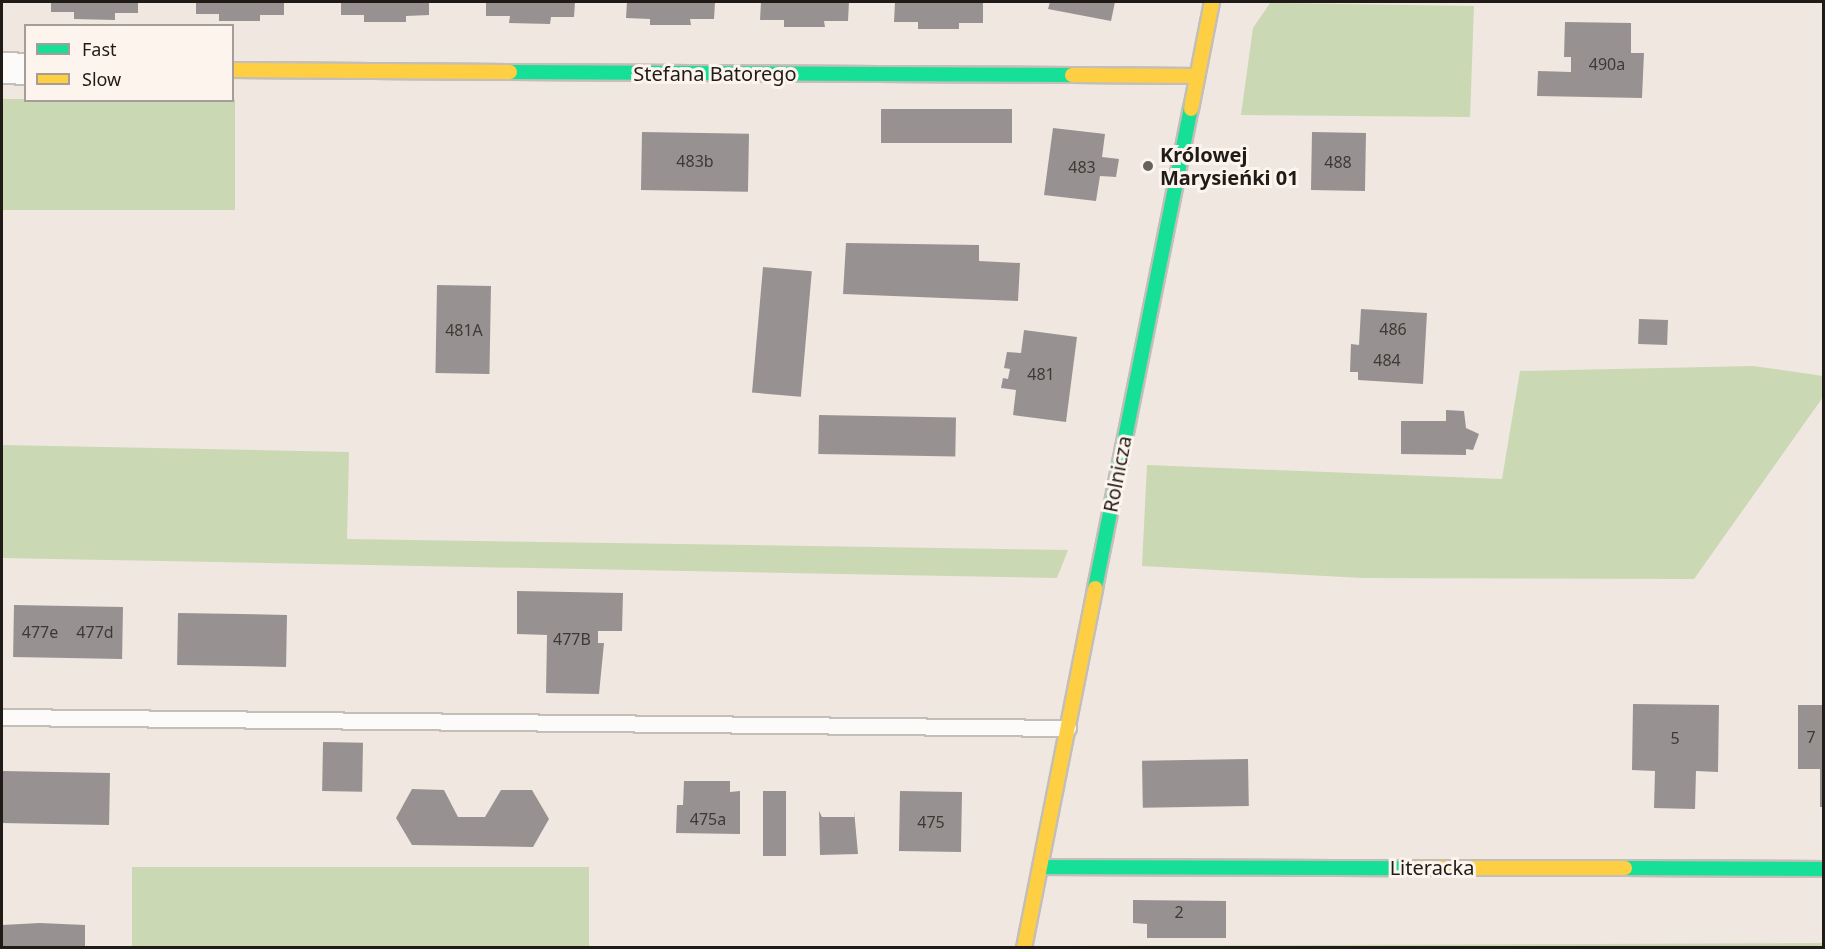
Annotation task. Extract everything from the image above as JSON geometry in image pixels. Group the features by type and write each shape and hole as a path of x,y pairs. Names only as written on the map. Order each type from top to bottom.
{"street":[{"name":"Rolnicza","path":"1024,948 1212,2"},
{"path":"2,68 24,69"},
{"name":"Stefana Batorego","path":"234,70 1197,76"},
{"name":"Literacka","path":"1040,867 1824,869"}],"lane":[{"path":"2,717 1068,728"}],"green space":[{"path":"1270,3 1474,6 1470,117 1241,115 1253,28"},
{"path":"2,99 24,99 24,102 234,102 235,99 235,210 2,210"},
{"path":"1753,366 1823,376 1823,397 1694,579 1362,578 1142,566 1147,465 1502,479 1520,371"},
{"path":"2,445 349,452 347,539 1068,550 1057,578 2,558"},
{"path":"132,867 589,867 589,947 132,947"},
{"path":"1824,943 1823,948 1069,947 1069,946"}],"building":[{"path":"51,2 138,2 138,13 115,13 115,20 74,19 74,12 51,12"},
{"path":"196,2 284,2 284,15 260,15 260,21 219,21 219,14 196,14"},
{"path":"341,2 429,2 429,15 406,16 406,22 364,22 364,15 341,15"},
{"path":"486,2 575,2 574,17 551,17 550,24 509,23 510,16 486,16"},
{"path":"627,2 715,2 714,19 690,19 691,25 650,25 650,19 626,18"},
{"path":"761,2 849,2 848,21 824,21 825,27 784,27 784,20 760,20"},
{"path":"895,2 983,2 983,23 959,23 959,29 918,29 918,22 894,22"},
{"path":"1050,2 1115,2 1111,21 1048,9"},
{"path":"1565,22 1631,23 1631,53 1644,53 1642,98 1537,96 1538,71 1571,72 1571,57 1564,57"},
{"path":"881,109 1012,109 1012,143 881,143"},
{"path":"1053,128 1105,134 1102,157 1119,159 1116,177 1100,176 1096,201 1044,195"},
{"path":"642,132 749,134 748,192 641,190"},
{"path":"1312,132 1366,133 1365,191 1311,190"},
{"path":"846,243 979,245 979,261 1020,263 1018,301 843,294"},
{"path":"763,267 812,271 801,397 752,393"},
{"path":"437,285 491,286 489,374 435,373"},
{"path":"1361,309 1427,313 1423,384 1358,380 1358,372 1350,372 1351,344 1359,345"},
{"path":"1639,319 1668,320 1667,345 1638,344"},
{"path":"1024,330 1077,337 1066,422 1013,415 1016,390 1001,388 1003,378 1008,379 1010,369 1004,368 1007,352 1021,353"},
{"path":"1446,410 1464,411 1466,428 1479,434 1473,450 1466,449 1466,455 1401,454 1401,421 1446,421"},
{"path":"819,415 956,417 955,456 818,454"},
{"path":"517,591 623,593 622,631 598,631 598,643 604,643 599,694 546,693 547,635 517,634"},
{"path":"14,605 123,607 122,659 13,657"},
{"path":"178,613 287,615 286,667 177,665"},
{"path":"1633,704 1719,705 1718,772 1696,771 1695,809 1654,808 1655,771 1632,770"},
{"path":"1798,705 1824,705 1824,807 1820,807 1820,769 1798,769"},
{"path":"323,742 363,743 362,792 322,791"},
{"path":"1248,759 1249,806 1143,808 1142,761"},
{"path":"2,771 110,773 109,825 2,823"},
{"path":"684,781 730,781 730,792 740,791 740,834 676,833 677,805 683,805"},
{"path":"412,789 444,790 458,817 485,817 501,790 532,790 549,819 533,847 412,845 396,818"},
{"path":"763,791 786,791 786,856 763,856"},
{"path":"900,791 962,792 961,852 899,851"},
{"path":"819,811 822,817 855,817 858,854 820,855"},
{"path":"1133,900 1226,901 1226,938 1147,938 1147,924 1133,923"},
{"path":"40,923 85,925 85,948 2,948 2,925"}],"traffic: fast":[{"path":"510,72 1072,75"},
{"path":"1095,588 1191,109"},
{"path":"1040,867 1408,868"},
{"path":"1625,868 1824,869"}],"traffic: slow":[{"path":"1191,109 1212,2"},
{"path":"234,70 510,72"},
{"path":"1072,75 1197,76"},
{"path":"1024,948 1095,588"},
{"path":"1408,868 1625,868"}],"place":[{"name":"Królowej Marysieńki 01","path":"1148,166"}]}
